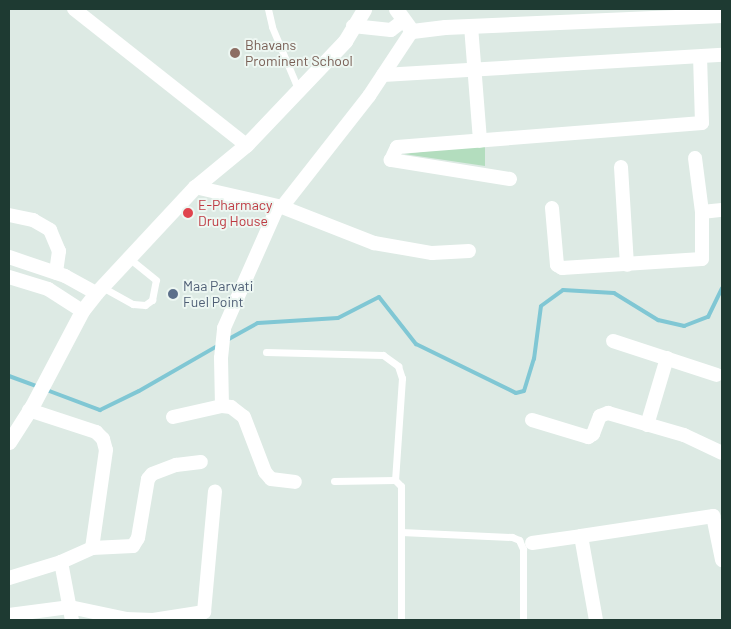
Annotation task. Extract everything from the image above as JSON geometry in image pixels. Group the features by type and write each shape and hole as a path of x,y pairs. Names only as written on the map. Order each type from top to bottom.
{"street":[{"path":"74,9 246,145"},
{"path":"9,442 30,408 54,360 82,311 99,290 195,187 246,145 299,90 345,41 364,9"},
{"path":"353,26 391,30 404,20 472,26 722,15"},
{"path":"222,406 223,342 280,207 383,75 404,20"},
{"path":"472,26 480,142"},
{"path":"383,75 722,55"},
{"path":"510,179 391,160 397,147 480,142 702,123 700,57"},
{"path":"552,208 557,265 562,268 702,259 702,212 695,158"},
{"path":"621,167 627,265"},
{"path":"195,187 280,207 374,242 432,253 469,251"},
{"path":"702,212 722,210"},
{"path":"9,215 33,220 50,230 59,251 56,273"},
{"path":"9,257 99,290"},
{"path":"9,277 48,289 82,311"},
{"path":"613,341 717,375"},
{"path":"647,425 667,358"},
{"path":"173,417 222,406 231,407 244,417 265,472 271,479 294,482"},
{"path":"30,408 96,432 103,439 106,450 92,548"},
{"path":"532,420 588,437 604,413 684,435 722,453"},
{"path":"9,578 61,562 92,548 136,544 148,479 152,474 176,465 201,462"},
{"path":"9,615 71,614 153,620 204,612 215,492"},
{"path":"532,543 713,516 722,560"},
{"path":"581,536 596,620"},
{"path":"61,562 71,614"}],"lane":[{"path":"268,9 272,27 299,90"},
{"path":"99,290 133,304 145,305 152,300 156,280 129,258"},
{"path":"266,352 383,355 398,366 402,378 396,480 401,486 401,620"},
{"path":"334,480 396,480"},
{"path":"401,532 512,537 520,540 523,549 523,620"}],"green space":[{"path":"485,144 485,166 404,154"}],"waterway":[{"path":"227,340 258,323 338,318 379,297 416,344 516,393 524,391 534,359 541,306 563,290 614,293 658,320 684,326 708,317 722,288"},
{"path":"44,389 100,410 139,391 219,345"},
{"path":"9,376 37,386"}],"place":[{"name":"Bhavans Prominent School","path":"235,53"},
{"name":"E-Pharmacy Drug House","path":"188,213"},
{"name":"Maa Parvati Fuel Point","path":"173,294"}]}
